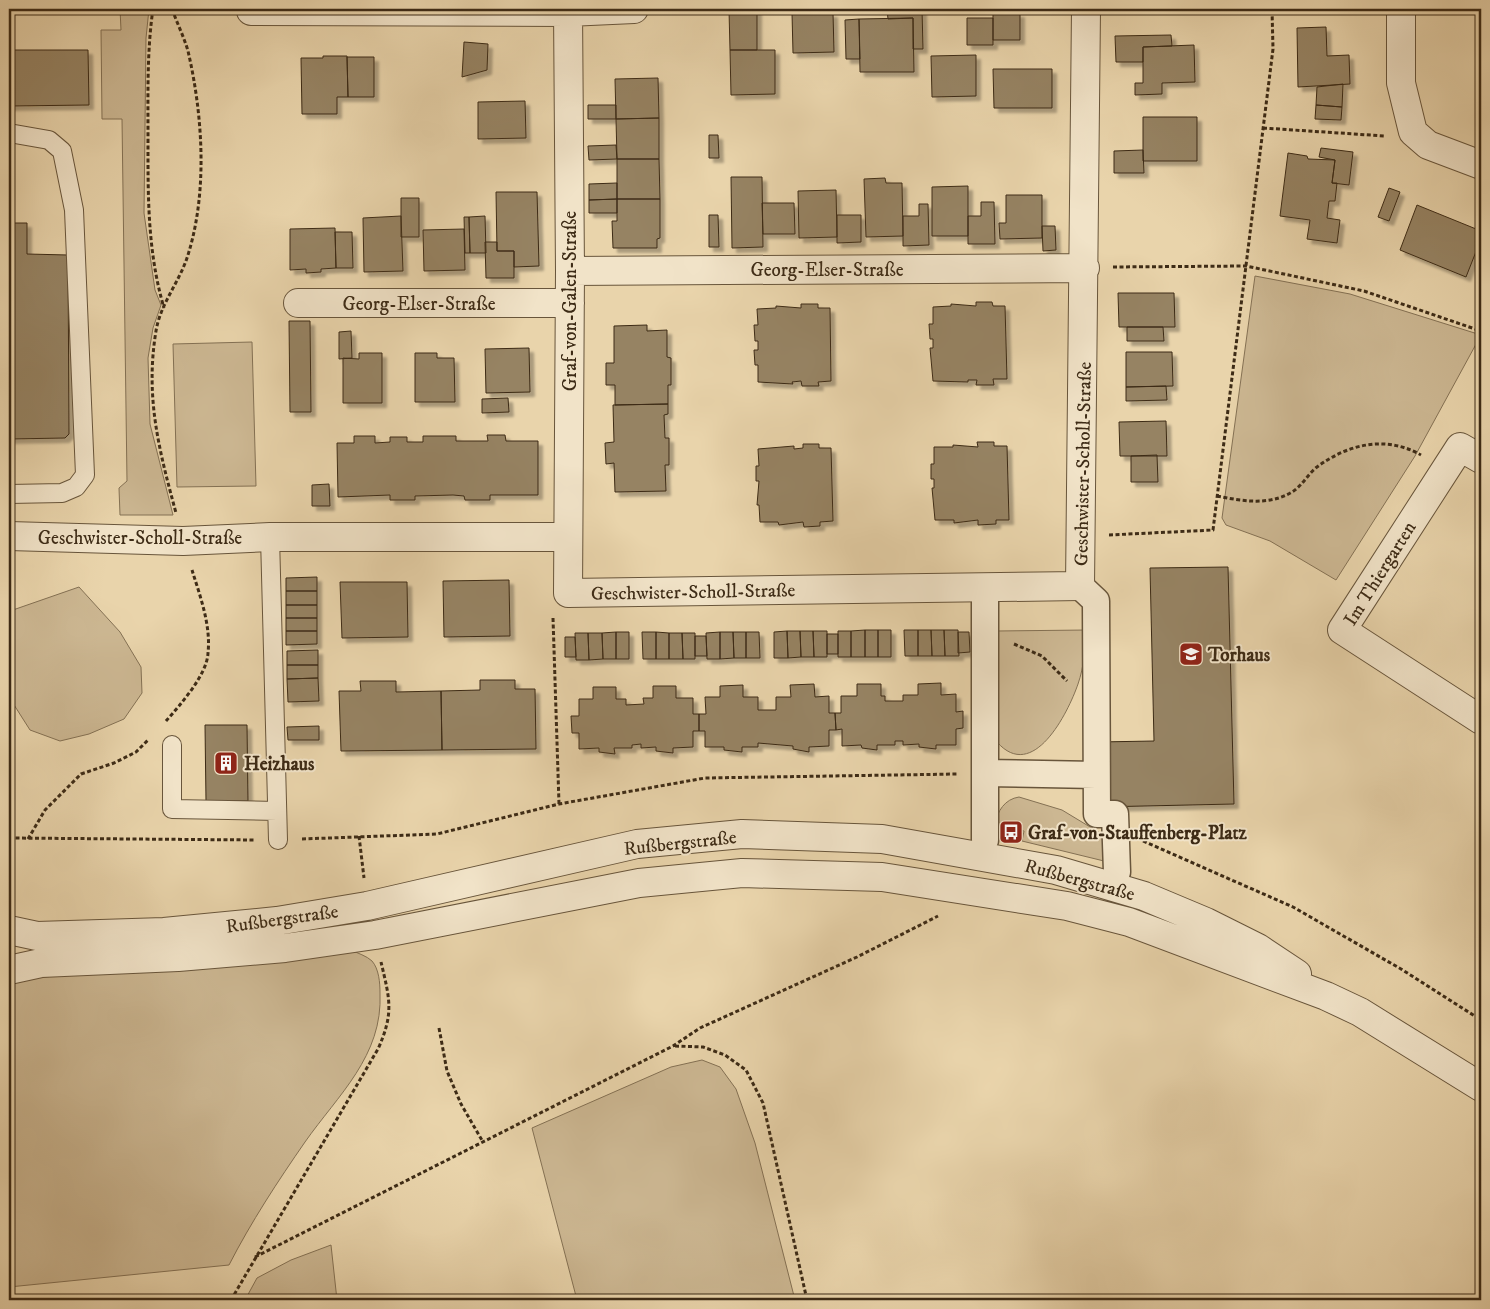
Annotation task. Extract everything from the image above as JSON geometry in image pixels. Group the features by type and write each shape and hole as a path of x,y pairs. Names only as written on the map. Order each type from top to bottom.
{"street":[{"path":"251,11 634,9"},
{"name":"Geschwister-Scholl-Straße","path":"568,593 1080,586 1085,268 1086,9"},
{"path":"1401,9 1401,83 1413,132 1428,145 1481,165"},
{"name":"Graf-von-Galen-Straße","path":"568,10 570,272 568,593"},
{"name":"Georg-Elser-Straße","path":"570,272 1085,268"},
{"name":"Georg-Elser-Straße","path":"298,303 570,303"},
{"name":"Im Thiergarten","path":"1481,459 1460,447 1342,630 1481,720"},
{"name":"Geschwister-Scholl-Straße","path":"9,536 183,541 270,537 568,537"},
{"path":"1080,586 1096,601 1096,814 1115,814 1117,872"},
{"path":"985,588 985,840"},
{"path":"985,773 1096,775"},
{"name":"Rußbergstraße","path":"9,930 37,936 164,932 277,921 367,906 637,844 742,834 882,839 1056,870 1144,896 1206,922 1258,948 1326,996"},
{"name":"Rußbergstraße","path":"9,970 41,963 178,957 285,948 375,936 639,883 742,873 882,877 1067,906 1129,922 1326,996 1360,1012 1481,1088"}],"lane":[{"path":"9,133 49,140 62,151 74,210 85,475 76,487 62,493 9,494"},
{"name":"Geschwister-Scholl-Straße","path":"270,537 278,840"},
{"path":"172,745 172,809 277,811"}],"path":[{"path":"153,9 148,108 148,219 155,279 165,308"},
{"path":"163,724 199,678 208,654 207,623 164,469 156,431 151,389 156,328 187,258 198,207 201,174 200,134 188,50 172,9"},
{"path":"1081,537 1213,530 1273,49 1272,9"},
{"path":"1264,128 1382,137 1413,132"},
{"path":"1085,268 1246,266 1364,291 1481,331"},
{"path":"1217,496 1249,502 1271,500 1293,492 1316,468 1340,452 1358,445 1387,444 1413,450 1446,468"},
{"path":"559,804 553,603 568,593"},
{"path":"984,642 1010,642 1026,647 1042,656 1069,683 1096,691"},
{"path":"28,839 45,810 81,774 114,763 136,752 150,738"},
{"path":"9,838 278,840 437,834 559,804 705,778 985,773"},
{"path":"359,836 367,906"},
{"path":"1116,838 1136,838 1293,907 1401,968 1481,1020"},
{"path":"255,1257 674,1046 700,1028 857,957 948,910 954,900 954,888"},
{"path":"231,1300 378,1049 388,1026 390,1000 375,936"},
{"path":"439,1028 447,1071 461,1104 484,1142"},
{"path":"674,1046 703,1048 725,1054 746,1070 763,1103 807,1300"}],"shaded area":[{"path":"120,9 149,9 146,38 144,213 155,290 161,305 153,328 148,358 150,424 173,515 120,515 119,488 127,481 122,119 102,119 101,30 121,30"},
{"path":"1255,276 1350,294 1481,335 1415,456 1336,580 1270,541 1226,525 1222,518"},
{"path":"252,342 256,486 177,487 173,344"},
{"path":"79,587 120,632 141,667 142,693 124,719 89,734 60,741 30,730 9,697 9,617 10,611"},
{"path":"1087,630 1080,678 1066,711 1057,726 1036,749 1023,754 1010,752 997,742 996,631"},
{"path":"1019,797 1062,810 1105,836 1104,861 1022,841 1024,831 995,825 1002,806 1010,800"},
{"path":"351,950 370,959 378,972 380,989 379,1016 374,1036 356,1074 285,1172 256,1217 229,1265 9,1287 9,980"},
{"path":"702,1060 720,1067 736,1089 755,1143 795,1300 577,1300 532,1128 671,1067"},
{"path":"331,1245 337,1300 245,1300 257,1278 291,1260"}],"building":[{"path":"757,9 757,50 730,50 729,10"},
{"path":"887,9 922,9 923,49 913,49 913,18 888,19"},
{"path":"792,13 833,13 834,52 793,53"},
{"path":"993,13 1020,13 1020,40 993,40"},
{"path":"913,18 914,72 860,72 859,19"},
{"path":"967,18 993,18 993,45 967,45"},
{"path":"859,19 860,59 846,59 845,20"},
{"path":"1326,27 1327,56 1349,55 1350,84 1298,87 1297,28"},
{"path":"1171,35 1172,46 1143,47 1143,62 1116,62 1115,36"},
{"path":"464,42 488,44 487,70 462,77"},
{"path":"1194,45 1195,82 1162,83 1162,94 1135,95 1135,83 1143,83 1143,47"},
{"path":"9,50 88,50 89,105 9,106"},
{"path":"730,50 775,50 775,94 731,95"},
{"path":"976,55 976,96 932,97 931,56"},
{"path":"323,56 347,56 348,97 337,97 337,114 302,114 301,58 323,58"},
{"path":"347,57 374,57 374,97 348,97"},
{"path":"993,69 1052,69 1052,108 994,108"},
{"path":"658,78 659,118 616,119 615,79"},
{"path":"1343,84 1342,107 1316,105 1317,87"},
{"path":"525,101 526,138 478,139 478,102"},
{"path":"588,105 616,105 616,119 588,119"},
{"path":"1316,105 1342,107 1341,120 1315,119"},
{"path":"1143,117 1197,117 1197,161 1143,161"},
{"path":"659,118 659,159 617,159 616,119"},
{"path":"709,135 718,135 719,158 709,158"},
{"path":"616,145 617,159 589,160 588,146"},
{"path":"1321,148 1353,152 1349,185 1332,183 1335,160 1319,157"},
{"path":"1143,150 1144,173 1114,173 1114,151"},
{"path":"1288,153 1307,156 1308,159 1335,160 1332,183 1337,183 1335,201 1329,201 1327,218 1340,220 1337,243 1307,239 1310,220 1280,216"},
{"path":"617,159 659,159 660,199 617,199"},
{"path":"731,177 762,177 763,247 732,248"},
{"path":"885,178 886,183 902,183 903,236 866,237 864,179"},
{"path":"617,183 617,199 589,200 589,184"},
{"path":"968,186 968,236 932,236 932,187"},
{"path":"1389,188 1400,192 1389,221 1378,217"},
{"path":"836,190 837,237 799,238 798,191"},
{"path":"496,192 537,192 539,266 514,267 514,251 497,251"},
{"path":"1006,195 1042,195 1042,238 1000,239 999,223 1006,223"},
{"path":"401,198 419,198 419,237 401,237"},
{"path":"617,199 617,213 589,213 589,200"},
{"path":"617,199 660,199 660,238 657,239 657,248 613,248 612,221 617,221"},
{"path":"981,202 994,202 995,244 968,244 968,216 981,216"},
{"path":"762,203 794,203 795,234 763,234"},
{"path":"919,204 928,204 929,245 903,246 903,216 919,216"},
{"path":"1417,205 1481,231 1481,239 1466,277 1400,250"},
{"path":"709,215 718,215 719,247 709,247"},
{"path":"837,215 861,215 861,242 837,243"},
{"path":"401,216 403,271 364,272 363,218"},
{"path":"485,216 486,253 470,253 469,217"},
{"path":"464,217 469,217 470,253 465,253"},
{"path":"9,223 27,223 27,254 68,255 69,434 65,438 9,439"},
{"path":"1042,226 1055,226 1056,250 1043,251"},
{"path":"335,228 336,268 306,273 306,269 290,270 290,229"},
{"path":"464,229 465,270 424,271 423,230"},
{"path":"335,232 352,232 353,268 336,268"},
{"path":"485,242 497,242 497,251 514,251 514,278 486,278"},
{"path":"1118,293 1174,293 1175,327 1119,327"},
{"path":"976,302 992,302 993,306 1005,306 1007,379 993,379 994,385 976,385 977,380 968,380 968,382 933,381 930,348 933,348 933,339 930,339 929,324 933,324 933,307 951,306 951,304 976,306"},
{"path":"801,304 818,304 818,308 830,308 831,381 818,382 819,386 802,386 801,381 792,382 793,384 758,382 758,365 755,365 754,350 758,350 758,341 755,341 754,325 758,325 757,309 776,308 776,306 801,308"},
{"path":"289,321 310,321 311,412 290,412"},
{"path":"647,325 647,331 667,330 667,357 671,358 671,385 668,385 668,404 615,405 615,385 606,385 606,363 614,363 614,326"},
{"path":"1127,327 1163,327 1164,341 1127,341"},
{"path":"351,331 352,358 339,359 339,332"},
{"path":"529,348 530,392 486,393 485,349"},
{"path":"1126,352 1172,352 1173,386 1126,387"},
{"path":"359,353 382,353 382,403 343,403 343,358 359,359"},
{"path":"415,353 437,353 437,358 454,358 455,402 415,402"},
{"path":"1166,386 1167,400 1126,401 1126,387"},
{"path":"508,398 509,412 482,413 482,399"},
{"path":"668,404 668,414 664,415 665,438 669,438 669,465 665,465 666,491 615,492 614,463 606,464 605,443 614,442 613,405"},
{"path":"1166,421 1167,456 1120,456 1119,422"},
{"path":"487,435 505,435 506,441 538,441 538,495 490,495 490,500 465,500 464,496 453,495 415,496 415,500 390,500 390,495 338,497 337,443 354,443 354,436 375,436 375,443 390,442 390,437 407,437 407,442 423,442 423,436 456,436 456,441 488,441"},
{"path":"977,442 994,442 994,446 1007,446 1009,520 996,520 996,524 978,525 978,520 954,523 954,520 935,520 932,488 934,488 934,479 931,479 931,464 934,464 934,447 953,447 953,445 978,447"},
{"path":"803,444 819,444 819,448 831,448 833,521 820,522 820,526 804,527 803,522 779,525 778,522 760,522 759,505 757,505 759,481 756,481 756,466 759,466 758,449 794,446 794,449 803,448"},
{"path":"1157,455 1158,482 1131,482 1131,456"},
{"path":"329,484 330,506 312,506 312,485"},
{"name":"Torhaus","path":"1228,567 1234,804 1099,807 1098,742 1154,741 1150,568"},
{"path":"317,577 317,591 286,591 286,578"},
{"path":"509,580 510,636 444,637 443,581"},
{"path":"340,582 407,582 408,637 342,638"},
{"path":"286,591 317,591 317,605 286,605"},
{"path":"286,605 317,605 317,618 286,618"},
{"path":"286,618 317,618 317,631 286,631"},
{"path":"865,630 865,657 851,657 851,631"},
{"path":"865,630 878,630 878,657 865,657"},
{"path":"878,630 891,630 891,657 878,657"},
{"path":"904,630 918,630 918,656 905,656"},
{"path":"918,630 931,630 932,656 918,656"},
{"path":"931,630 944,630 945,656 932,656"},
{"path":"944,630 958,630 959,656 945,656"},
{"path":"286,631 317,631 317,644 286,645"},
{"path":"787,631 788,658 774,658 774,632"},
{"path":"787,631 800,631 801,657 788,658"},
{"path":"800,631 813,631 814,657 801,657"},
{"path":"813,631 827,631 827,657 814,657"},
{"path":"838,631 851,631 851,657 838,657"},
{"path":"616,632 616,659 603,659 602,633"},
{"path":"616,632 629,632 629,659 616,659"},
{"path":"642,632 656,632 656,659 643,659"},
{"path":"656,632 669,633 669,659 656,659"},
{"path":"720,632 720,659 707,659 706,633"},
{"path":"720,632 733,632 734,658 720,659"},
{"path":"733,632 746,632 746,658 734,658"},
{"path":"746,632 759,632 760,658 746,658"},
{"path":"958,632 969,632 970,652 958,653"},
{"path":"575,633 588,633 589,660 576,660"},
{"path":"588,633 602,633 603,659 589,660"},
{"path":"669,633 682,633 683,659 669,659"},
{"path":"682,633 695,633 695,659 683,659"},
{"path":"827,634 838,634 838,654 827,654"},
{"path":"695,636 706,636 707,656 695,656"},
{"path":"565,637 575,637 576,657 565,657"},
{"path":"318,650 318,665 287,665 287,651"},
{"path":"287,665 318,665 318,678 287,679"},
{"path":"318,678 319,701 288,702 287,679"},
{"path":"480,680 515,680 515,689 535,689 536,749 442,750 441,691 480,690"},
{"path":"360,681 396,681 396,692 441,691 442,750 341,751 339,691 361,691"},
{"path":"941,683 941,695 956,694 956,712 963,711 963,728 956,729 956,745 936,745 936,749 919,747 919,744 903,745 903,741 895,741 895,745 877,745 877,750 862,748 861,745 842,746 842,729 836,730 835,713 841,713 841,696 857,696 857,684 881,684 881,696 885,696 885,701 903,701 903,695 918,695 918,684"},
{"path":"814,684 815,697 829,696 829,713 835,713 836,730 829,730 829,746 809,747 809,752 793,749 793,746 758,743 758,747 742,747 742,752 724,750 724,747 705,747 705,731 699,731 699,714 706,714 705,697 720,697 720,686 743,685 743,697 758,697 758,710 776,710 776,697 791,697 790,685"},
{"path":"653,686 676,686 676,698 693,698 693,714 699,714 699,731 693,731 693,747 673,748 673,753 656,751 656,747 641,748 641,744 632,745 632,748 614,748 615,754 599,752 599,748 579,749 579,733 572,733 571,716 579,716 579,699 593,699 593,687 616,687 616,699 626,699 626,705 644,704 643,698 653,698"},
{"name":"Heizhaus","path":"205,725 247,725 248,801 206,801"},
{"path":"319,726 319,740 288,740 287,727"}],"place":[{"name":"Torhaus","path":"1191,654"},
{"name":"Heizhaus","path":"226,763"},
{"name":"Graf-von-Stauffenberg-Platz","path":"1011,832"}]}
